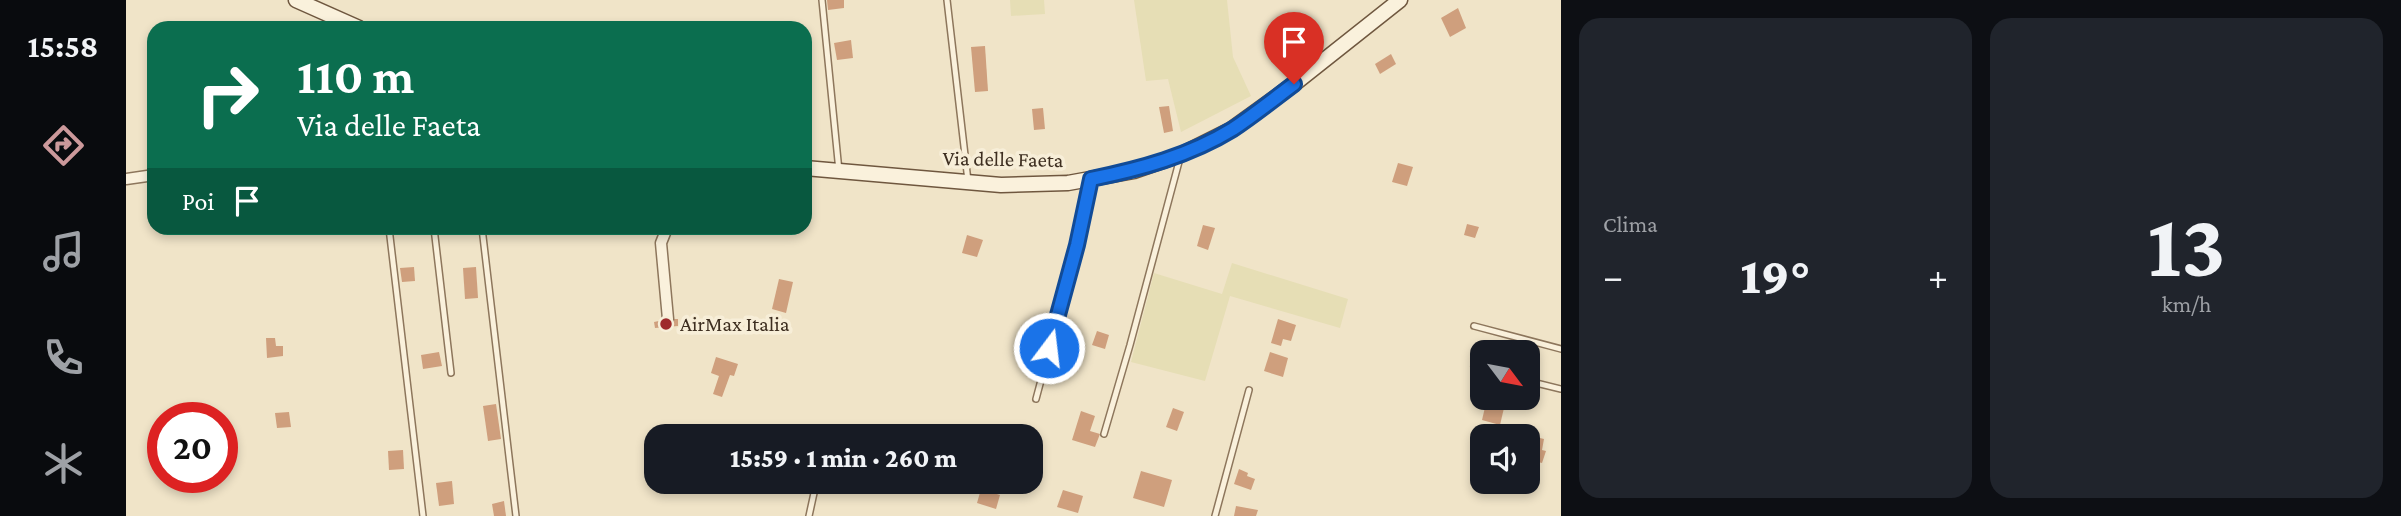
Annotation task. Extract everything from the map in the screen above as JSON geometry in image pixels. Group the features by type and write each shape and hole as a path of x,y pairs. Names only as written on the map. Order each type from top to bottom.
{"street":[{"path":"296,0 343,21"},
{"name":"Via delle Faeta","path":"812,169 1001,185 1054,183 1134,171 1181,155 1232,129 1400,0"},
{"path":"126,179 147,176"},
{"path":"664,235 661,243 668,319"}],"lane":[{"path":"822,0 839,171"},
{"path":"947,0 968,182"},
{"path":"1104,435 1181,155"},
{"path":"1035,399 1077,245 1091,179"},
{"path":"390,235 423,516"},
{"path":"434,235 451,373"},
{"path":"483,235 516,516"},
{"path":"1474,326 1561,349"},
{"path":"1540,384 1561,389"},
{"path":"1214,516 1249,390"},
{"path":"809,516 814,494"}],"shaded area":[{"path":"1010,0 1044,0 1045,14 1011,16"},
{"path":"1134,0 1227,0 1233,57 1251,96 1181,132 1168,79 1146,81"},
{"path":"1232,263 1348,299 1340,328 1230,296 1205,381 1131,362 1154,273 1222,294"}],"building":[{"path":"827,0 844,0 844,8 828,10"},
{"path":"1458,8 1466,28 1450,37 1441,18"},
{"path":"851,40 853,58 837,60 834,43"},
{"path":"985,46 988,91 975,92 971,47"},
{"path":"1391,54 1396,64 1380,74 1375,64"},
{"path":"1169,106 1173,131 1164,133 1159,107"},
{"path":"1043,108 1045,129 1034,130 1032,109"},
{"path":"1398,163 1413,167 1407,186 1392,182"},
{"path":"1467,224 1479,227 1475,238 1464,235"},
{"path":"1203,225 1215,228 1208,250 1197,246"},
{"path":"967,235 983,240 977,257 962,253"},
{"path":"414,267 415,281 402,282 400,268"},
{"path":"476,267 478,298 465,299 463,268"},
{"path":"779,279 793,282 786,313 772,309"},
{"name":"AirMax Italia","path":"678,319 678,326 655,328 654,322"},
{"path":"1278,319 1296,325 1291,341 1283,339 1281,346 1271,343"},
{"path":"1097,331 1109,335 1105,349 1092,345"},
{"path":"266,338 275,338 276,346 283,346 283,356 267,358"},
{"path":"439,352 442,366 423,369 421,355"},
{"path":"1270,352 1288,358 1283,377 1264,371"},
{"path":"716,357 738,364 734,376 730,375 722,397 713,394 719,376 711,373"},
{"path":"496,404 501,439 488,441 483,406"},
{"path":"1173,408 1184,412 1177,431 1166,427"},
{"path":"1484,410 1504,410 1500,424 1482,420"},
{"path":"1081,411 1095,416 1090,431 1100,434 1095,447 1072,440"},
{"path":"289,412 291,427 277,428 275,413"},
{"path":"1540,438 1544,439 1542,450 1546,451 1542,463"},
{"path":"403,450 404,469 389,470 388,451"},
{"path":"1239,469 1255,479 1251,490 1234,484"},
{"path":"1141,471 1172,480 1164,507 1133,498"},
{"path":"452,481 454,504 439,506 436,483"},
{"path":"1063,490 1083,496 1078,513 1057,507"},
{"path":"980,494 1000,495 996,509 977,503"},
{"path":"504,501 506,516 494,516 492,504"},
{"path":"1236,506 1258,510 1256,516 1234,516"}],"place":[{"name":"AirMax Italia","path":"666,324"}],"route":[{"path":"1049,348 1077,245 1091,179 1134,171 1181,155 1232,129 1294,84"}]}
